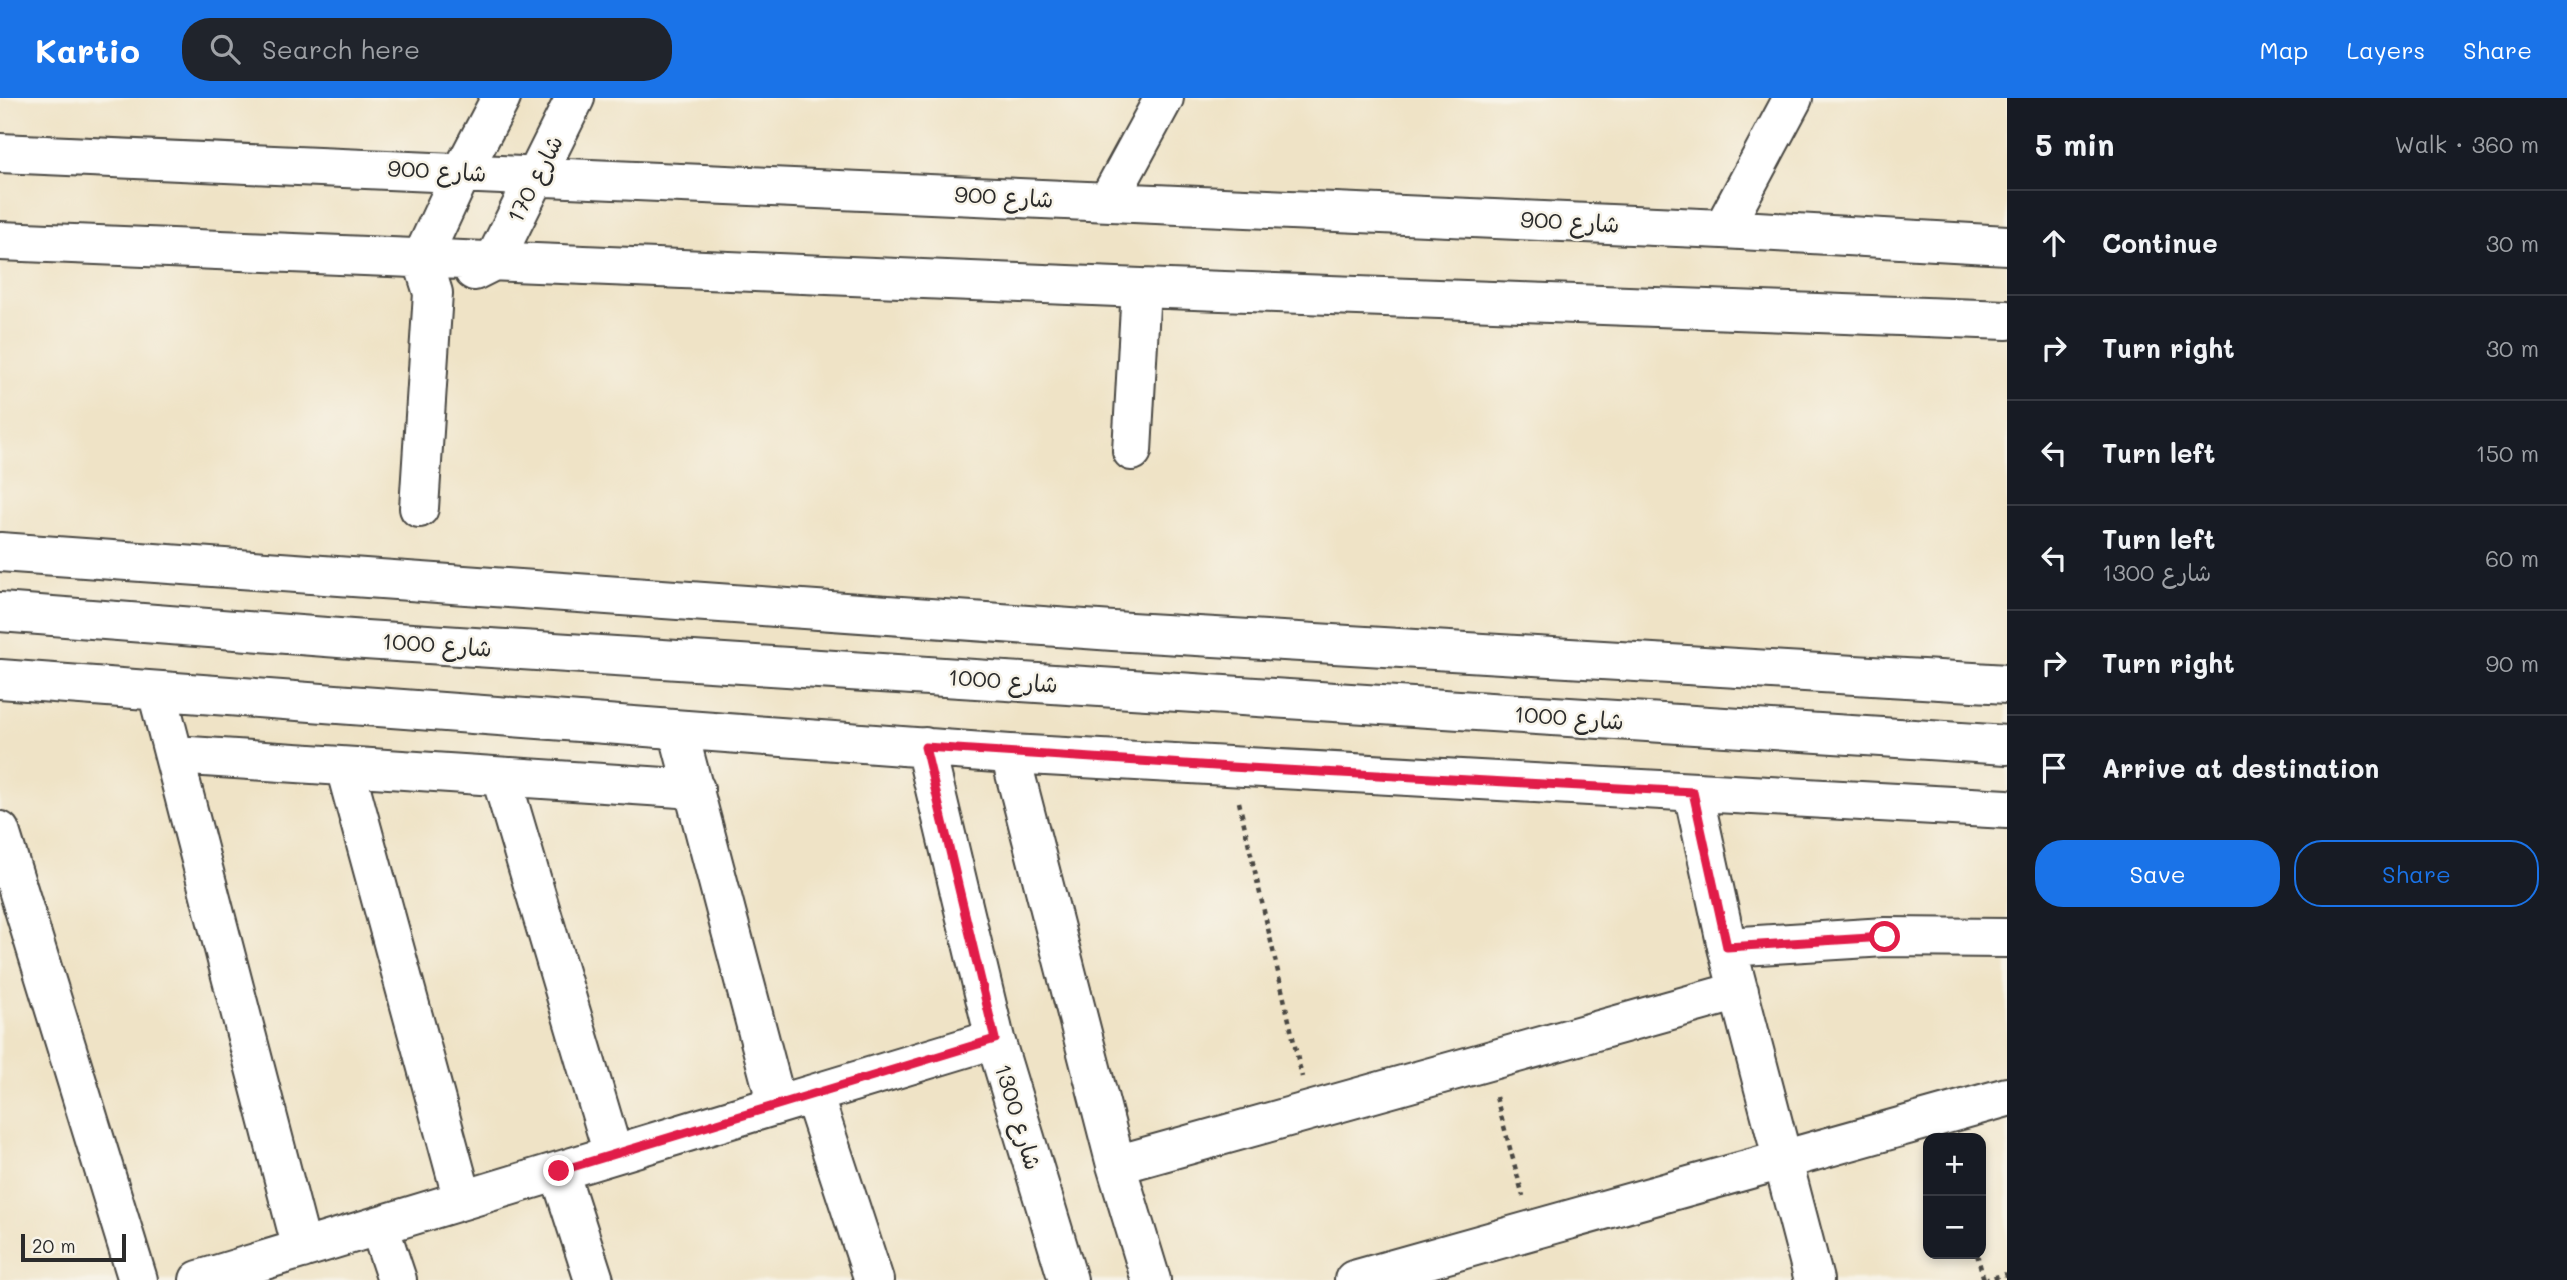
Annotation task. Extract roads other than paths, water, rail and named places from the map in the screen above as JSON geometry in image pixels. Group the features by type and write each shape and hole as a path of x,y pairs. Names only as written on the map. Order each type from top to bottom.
{"street":[{"path":"419,508 428,276 461,172 501,98"},
{"name":"شارع 170","path":"494,261 575,98"},
{"path":"1108,201 1164,98"},
{"path":"1723,229 1793,98"},
{"name":"شارع 900","path":"0,153 1723,229 2007,245"},
{"path":"0,241 428,276 494,261 2007,320"},
{"path":"1132,451 1141,288"},
{"path":"0,552 1113,631 2007,684"},
{"name":"شارع 1000","path":"0,612 365,640 2007,746"},
{"path":"0,679 1010,754 2007,809"},
{"path":"157,691 302,1249"},
{"path":"678,730 777,1105"},
{"name":"شارع 1300","path":"925,747 995,1039 1068,1280"},
{"path":"1010,754 1116,1165 1151,1280"},
{"path":"174,755 695,789"},
{"path":"345,767 463,1200"},
{"path":"501,777 613,1154"},
{"path":"1693,792 1727,947 1814,1280"},
{"path":"3,849 138,1280"},
{"path":"1727,947 1885,937 2007,938"},
{"path":"1116,1165 1740,991"},
{"path":"199,1280 995,1039"},
{"path":"813,1094 873,1280"},
{"path":"1354,1280 2007,1097"},
{"path":"559,1171 594,1280"},
{"path":"379,1226 397,1280"}]}
